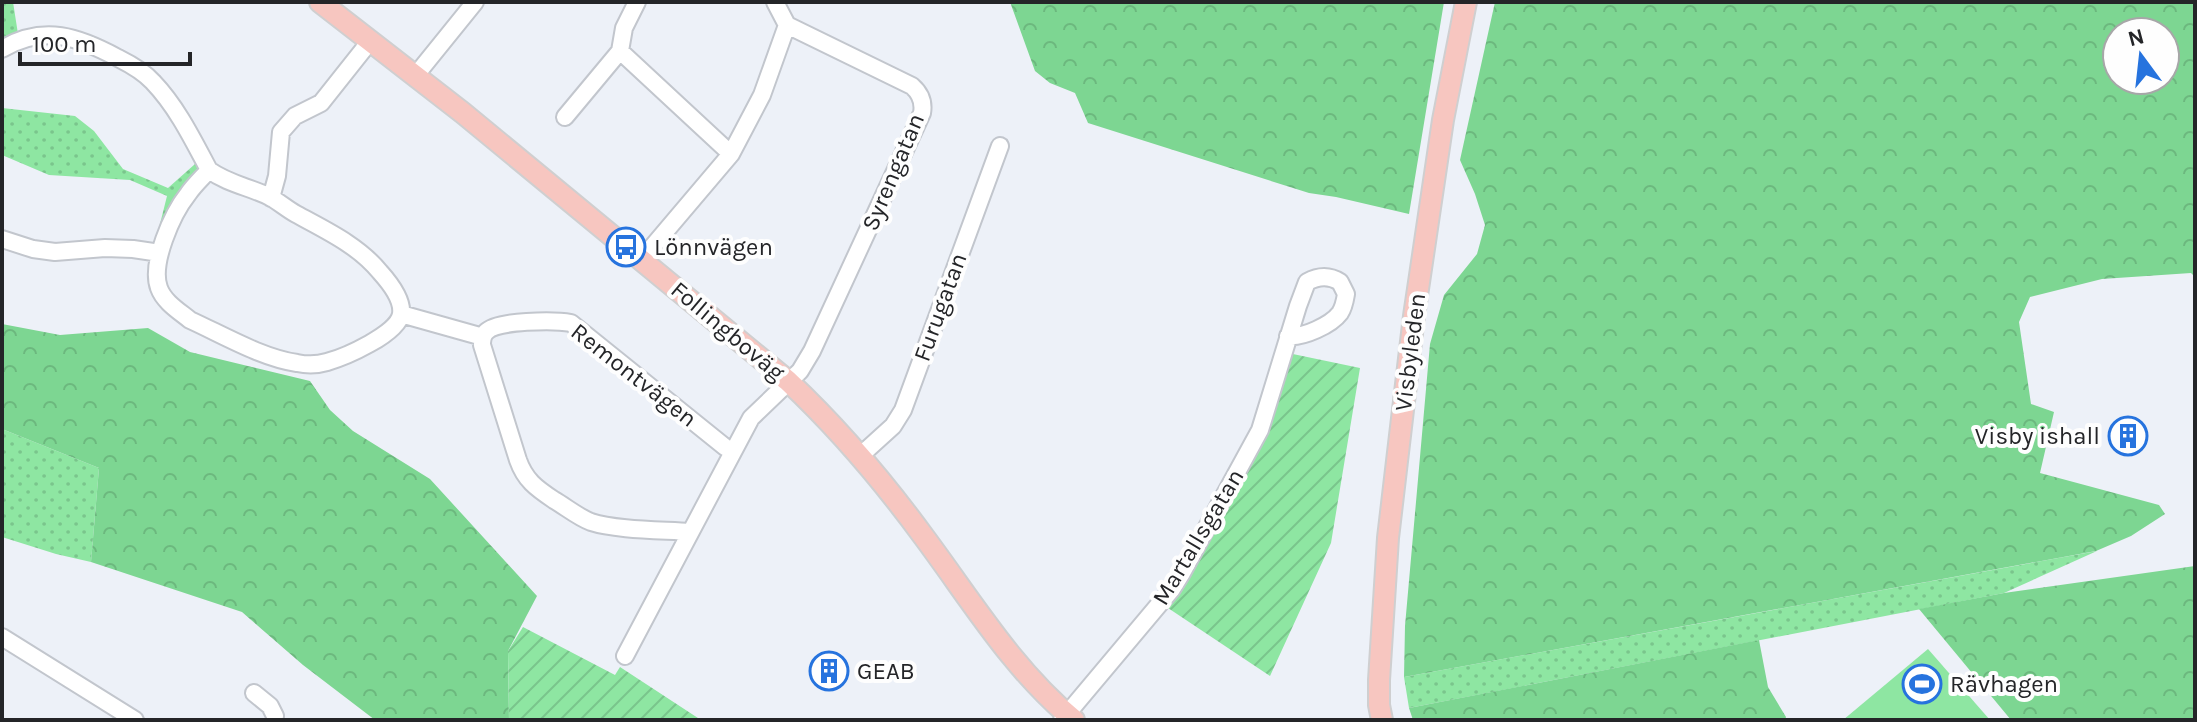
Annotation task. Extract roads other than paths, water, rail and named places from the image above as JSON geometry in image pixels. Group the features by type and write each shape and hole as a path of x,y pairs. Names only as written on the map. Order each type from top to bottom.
{"main road":[{"name":"Follingboväg","path":"320,2 416,75 788,381 861,455 1007,649 1068,718"},
{"name":"Visbyleden","path":"1379,715 1388,538 1414,316 1443,120 1466,2"}],"street":[{"path":"416,75 475,2"},
{"path":"565,117 620,51 624,28 637,2"},
{"path":"642,259 731,154 762,95 787,25 775,2"},
{"name":"Syrengatan","path":"787,25 912,86 919,93 923,108 812,351 800,371 788,381"},
{"path":"2,49 38,36 66,36 96,46 152,80 168,100 209,170 271,198 342,240 368,260 398,298 401,314 394,328 340,358 310,364 279,360 190,320 167,300 159,288 156,266 186,196 209,170"},
{"path":"271,198 277,176 281,132 295,116 321,103 371,40"},
{"path":"620,51 731,154"},
{"name":"Furugatan","path":"861,455 893,426 903,410 1000,146"},
{"path":"2,239 55,252 105,248 160,253"},
{"path":"401,314 483,337 482,345 522,472 537,489 590,521 690,532"},
{"name":"Remontvägen","path":"483,337 486,332 504,324 571,323 733,452"},
{"name":"Martallsgatan","path":"1068,718 1182,573 1260,430 1288,336"},
{"path":"625,656 751,418 788,381"},
{"path":"2,637 135,720"},
{"path":"254,693 270,706 274,719"}],"place":[{"name":"Lönnvägen","path":"626,247"},
{"name":"Visby ishall","path":"2128,436"},
{"name":"GEAB","path":"829,671"},
{"name":"Rävhagen","path":"1922,684"}]}
